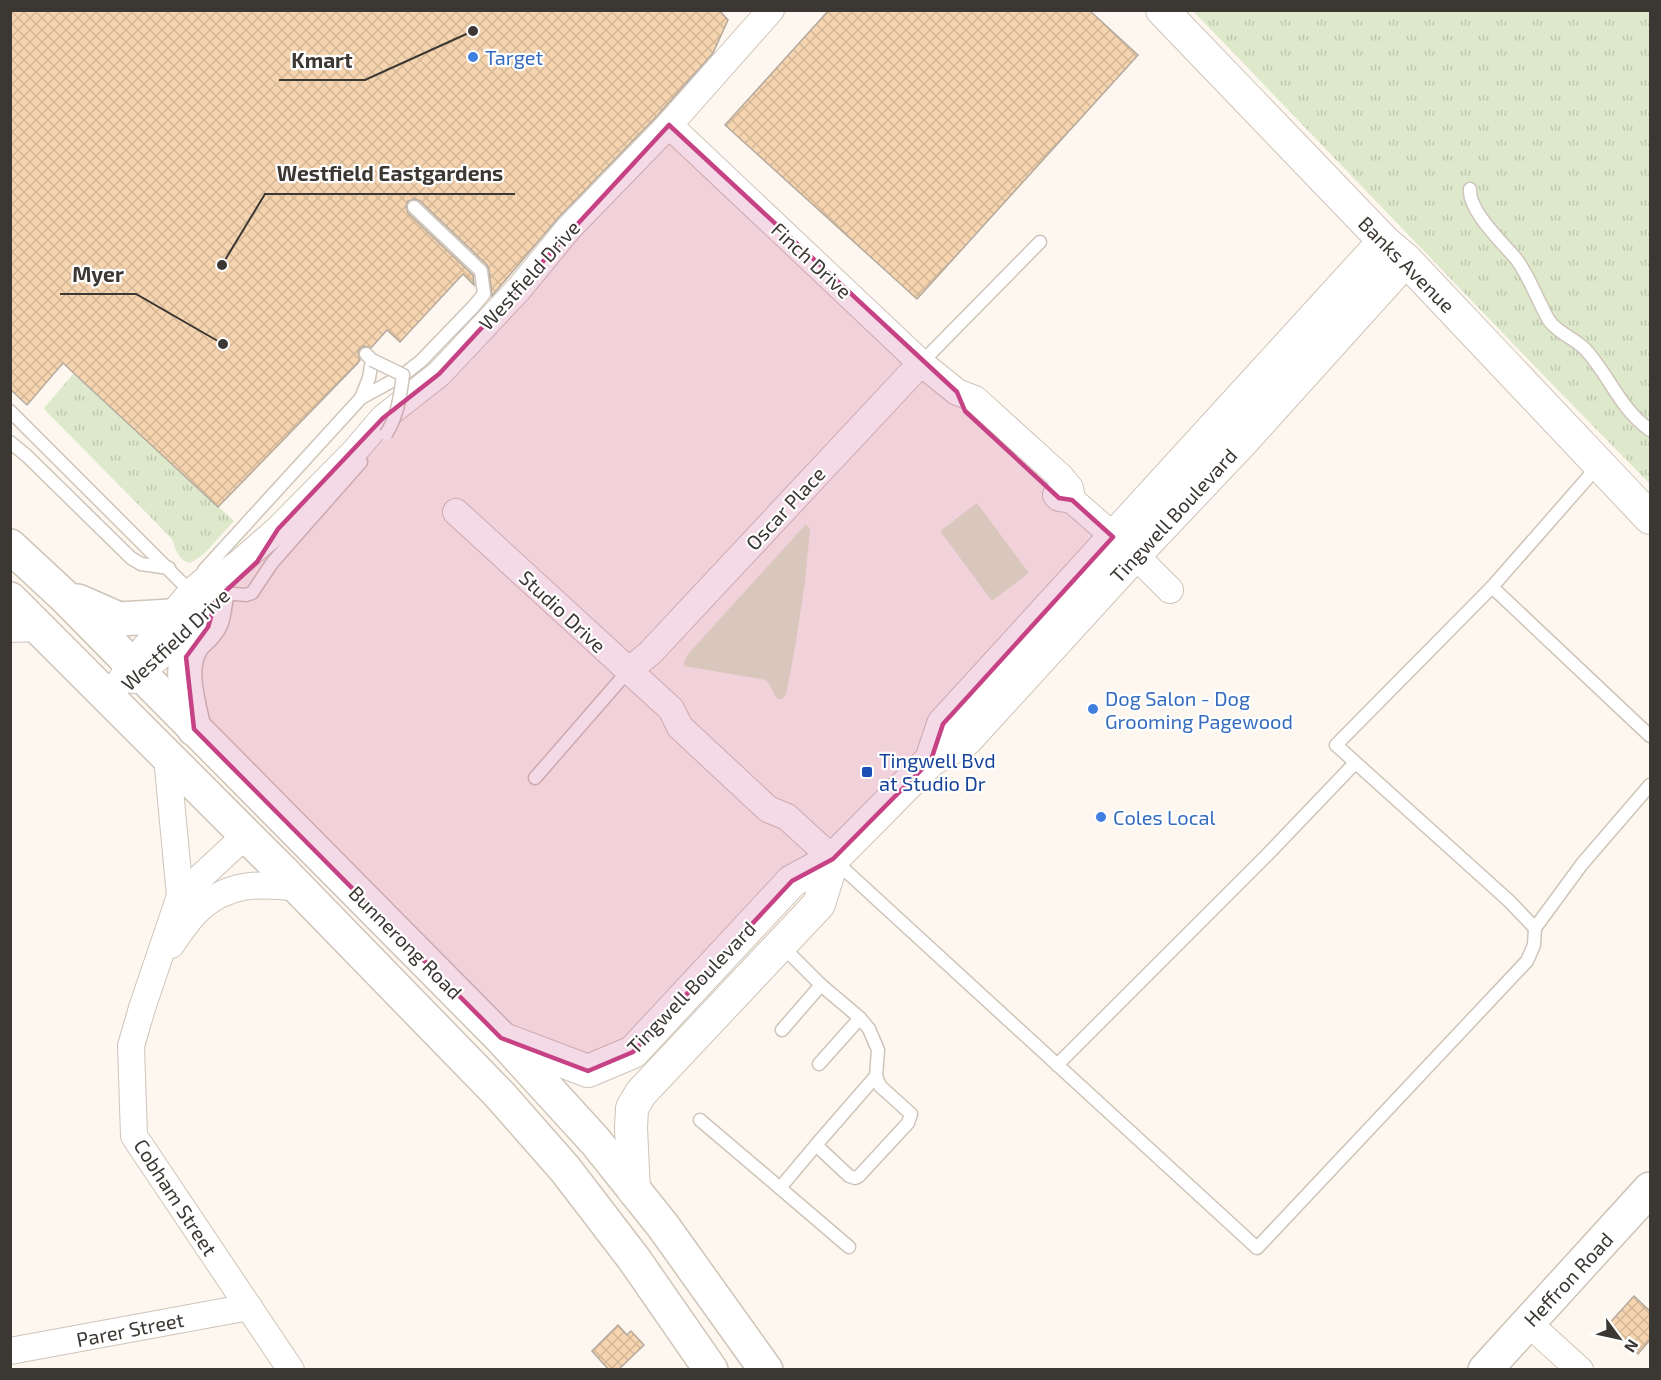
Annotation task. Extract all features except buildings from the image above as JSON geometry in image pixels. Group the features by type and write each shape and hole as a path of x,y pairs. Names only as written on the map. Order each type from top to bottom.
{"main road":[{"name":"Bunnerong Road","path":"10,546 65,597 501,1038 596,1142 663,1226 766,1370"},
{"path":"65,597 119,619 201,596 212,620 193,643 186,657 185,681 194,729"},
{"name":"Bunnerong Road","path":"10,600 25,629 110,699 299,888 499,1094 565,1169 634,1259 711,1370"},
{"name":"Heffron Road","path":"1485,1370 1650,1189"}],"street":[{"name":"Westfield Drive","path":"110,699 201,596 257,562 270,545 278,529 354,452 383,418 439,374 518,290 569,228 669,125 771,10"},
{"name":"Banks Avenue","path":"1162,10 1650,518"},
{"name":"Finch Drive","path":"669,125 921,363 957,392 975,399 1060,477 1070,488 1072,500 1170,590"},
{"name":"Tingwell Boulevard","path":"501,1038 588,1071 633,1052 792,881 833,859 931,759 966,740 1124,546 1240,444 1395,250"},
{"name":"Oscar Place","path":"628,671 650,654 921,363"},
{"name":"Studio Drive","path":"456,512 670,709 691,716 779,797 787,817 833,859"},
{"name":"Westfield Drive","path":"136,669 201,596"},
{"name":"Cobham Street","path":"167,757 180,896 131,1046 134,1136 291,1370"},
{"name":"Cobham Street","path":"180,896 246,835"},
{"name":"Tingwell Boulevard","path":"634,1191 632,1108 640,1093 819,904 833,859"},
{"name":"Cobham Street","path":"155,970 196,912 218,894 240,887 268,884 299,888"},
{"name":"Parer Street","path":"10,1351 249,1307"},
{"path":"1528,1323 1580,1370"}],"lane":[{"path":"1470,189 1471,201 1494,235 1527,275 1551,323 1584,348 1629,412 1650,430"},
{"path":"201,596 204,570 361,398 403,375 421,361 484,294 481,271 414,207"},
{"name":"Oscar Place","path":"921,363 1040,242"},
{"path":"361,398 369,378 369,357 403,375"},
{"path":"10,411 169,568 201,596 246,595 252,592 272,563 386,434 399,404 403,375"},
{"path":"10,442 131,558 141,564 169,568"},
{"path":"1535,928 1508,900 1336,745 1492,587 1599,465"},
{"path":"1492,587 1650,735"},
{"name":"Oscar Place","path":"535,778 628,671"},
{"path":"1057,1065 1268,854 1355,763"},
{"path":"833,859 1257,1248 1527,961 1534,945 1535,928 1582,864 1650,785"},
{"path":"781,945 869,1029 878,1050 876,1076 880,1086 910,1114 908,1123 902,1131 855,1178 849,1176 816,1145"},
{"path":"782,1029 821,985"},
{"path":"819,1064 860,1018"},
{"path":"780,1188 876,1076"},
{"path":"700,1120 849,1247"}],"highlighted area":[{"path":"669,125 957,392 965,411 1059,498 1072,500 1113,537 943,724 931,760 833,859 792,881 633,1052 588,1071 501,1038 194,729 186,657 208,627 216,600 257,562 278,529 383,418 439,374"}],"green space":[{"path":"1193,11 1650,11 1650,484 1547,379"},
{"path":"74,373 234,521 203,555 190,563 183,560 172,539 44,408"},
{"path":"977,503 1029,573 992,601 940,531"},
{"path":"806,524 810,529 805,582 786,695 778,699 765,680 684,666 688,654"}],"place":[{"name":"Kmart","path":"473,31"},
{"name":"Target","path":"473,57"},
{"name":"Westfield Eastgardens","path":"222,265"},
{"name":"Myer","path":"223,344"},
{"name":"Dog Salon - Dog Grooming Pagewood","path":"1093,709"},
{"name":"Tingwell Bvd at Studio Dr","path":"867,772"},
{"name":"Coles Local","path":"1101,817"}]}
